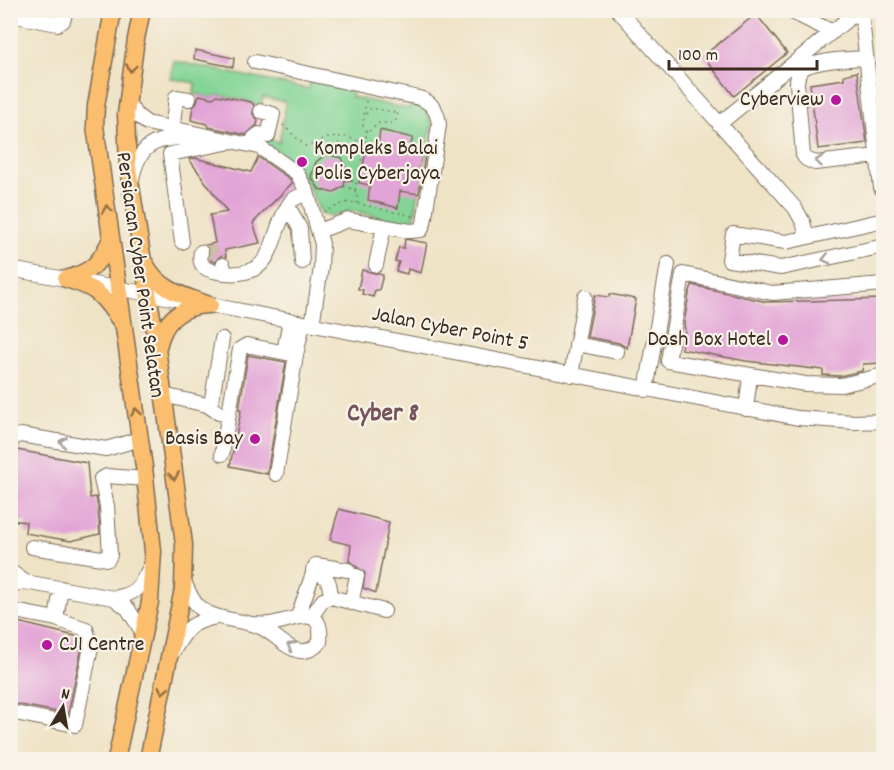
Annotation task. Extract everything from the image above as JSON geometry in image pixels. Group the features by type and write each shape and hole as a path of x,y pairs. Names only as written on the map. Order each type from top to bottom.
{"main road":[{"name":"Persiaran Cyber Point Selatan","path":"113,10 96,106 95,126 146,478 153,562 150,602 116,759"},
{"name":"Persiaran Cyber Point Selatan","path":"142,10 127,101 128,168 184,544 183,579 148,759"},
{"path":"66,279 98,264 111,238"},
{"path":"141,257 148,270 161,284 176,293 210,305"},
{"path":"66,279 98,292 123,324"},
{"path":"157,352 161,334 175,315 194,306 210,305"}],"street":[{"path":"10,15 58,24 63,21 66,10"},
{"path":"618,10 795,208 807,237"},
{"path":"788,10 833,32"},
{"path":"719,124 860,10"},
{"path":"860,10 881,188"},
{"path":"866,58 815,64 802,69 797,78 807,117 803,155 810,161 821,163 877,156"},
{"path":"255,62 419,98 425,100 436,110 439,125 421,230 416,232 348,220 319,231"},
{"path":"182,242 170,154 176,140 176,97 189,99"},
{"path":"127,101 140,120 156,126 176,140 234,141"},
{"path":"252,144 258,134 268,136 273,114 261,111"},
{"path":"131,186 135,163 143,150 158,142 208,136 252,144 297,173 307,192 322,244 316,300 325,320 336,329"},
{"path":"201,252 200,261 209,271 224,269 245,273 263,264 269,255 288,206 292,200 307,192"},
{"path":"288,206 300,229 302,262"},
{"path":"884,220 786,242 733,234 729,260 781,268 884,246"},
{"path":"376,265 384,251 384,226"},
{"path":"646,390 668,264"},
{"name":"Jalan Cyber Point 5","path":"10,269 210,305 746,409 798,418 854,422 884,421"},
{"path":"884,284 772,292 683,274 668,361 805,384 841,385 884,375"},
{"path":"571,375 585,297"},
{"path":"276,474 290,354 298,313 316,300"},
{"path":"296,322 316,300"},
{"path":"209,402 222,339"},
{"path":"576,344 617,352"},
{"path":"222,454 240,349 247,345 290,354"},
{"path":"746,409 750,376"},
{"path":"209,402 219,394 231,397"},
{"path":"163,396 209,402 219,413 228,415"},
{"path":"10,445 14,437 20,435 106,449 140,439"},
{"path":"32,547 108,559 111,555 107,506 101,479 107,476 146,478"},
{"path":"10,585 26,582 114,598 125,596 139,589 153,562"},
{"path":"304,616 316,565 352,573 351,603"},
{"path":"313,570 327,577 331,597"},
{"path":"10,571 26,582"},
{"path":"183,579 199,607 217,616 264,628 300,651 312,650 320,642 321,630 316,620 304,616"},
{"path":"56,618 61,588"},
{"path":"251,624 270,624 304,616 323,600 331,597 384,611"},
{"path":"114,598 128,609 143,633"},
{"path":"10,610 56,618 86,629 91,647 75,725 10,712"},
{"path":"170,655 188,628 201,620 217,616"}],"path":[{"path":"366,100 363,125 367,132"},
{"path":"357,204 355,190 362,145 367,132 379,123 392,123 396,120 398,113 371,108 365,115"},
{"path":"282,125 289,128 299,142 305,146 312,146 326,138 337,140 343,136 358,141 362,145"},
{"path":"337,140 344,148 358,148 362,145"},
{"path":"338,157 344,148"},
{"path":"344,186 355,190"},
{"path":"321,213 344,203 415,217"}],"green space":[{"path":"174,61 308,89 311,80 351,89 351,97 409,109 412,101 425,108 432,124 413,224 352,211 331,216 321,213 304,180 287,158 259,141 270,139 279,143 286,102 263,97 261,106 217,95 213,98 194,94 195,83 170,78"}],"building":[{"path":"756,14 787,53 734,96 703,56"},
{"path":"195,50 234,58 233,67 194,59"},
{"name":"Cyberview","path":"857,72 867,143 818,149 810,84 844,79 844,75"},
{"path":"199,95 213,98 217,95 251,102 254,105 253,114 258,120 257,125 246,135 209,127 207,124 191,120 193,107"},
{"path":"380,130 413,138 408,152 425,155 419,194 400,191 398,208 368,200 370,185 359,183 368,143 378,146"},
{"path":"326,154 342,158 352,181 345,180 344,186 333,193 319,189 311,177 316,162"},
{"path":"258,157 290,179 292,183 253,223 260,243 225,250 226,257 220,256 215,262 211,261 206,245 215,243 210,215 227,212 189,159 195,158 251,172"},
{"path":"405,239 427,243 421,273 408,269 407,274 396,271 399,262 395,261 399,247 404,248"},
{"path":"362,270 383,275 379,290 375,290 373,297 362,294 363,290 358,289"},
{"name":"Dash Box Hotel","path":"692,285 767,302 884,299 884,363 863,364 862,371 840,376 823,375 823,370 746,361 681,349"},
{"path":"610,294 636,299 627,348 619,343 587,337 595,295 609,297"},
{"name":"Basis Bay","path":"248,355 286,362 267,474 230,466 241,411 239,410"},
{"path":"17,450 87,463 90,498 96,497 100,534 71,541 25,533 26,522 10,520 10,467"},
{"path":"339,509 389,522 376,593 363,588 365,573 349,561 351,545 330,540"},
{"path":"10,620 79,637 82,647 68,714 10,703"}],"tunnel":[{"path":"201,252 211,252 223,265"}],"place":[{"name":"Cyberview","path":"836,100"},
{"name":"Kompleks Balai Polis Cyberjaya","path":"302,162"},
{"name":"Dash Box Hotel","path":"783,340"},
{"name":"Basis Bay","path":"255,439"},
{"name":"CJ1 Centre","path":"47,645"}],"district":[{"name":"Cyber 8","path":"383,414"}]}
